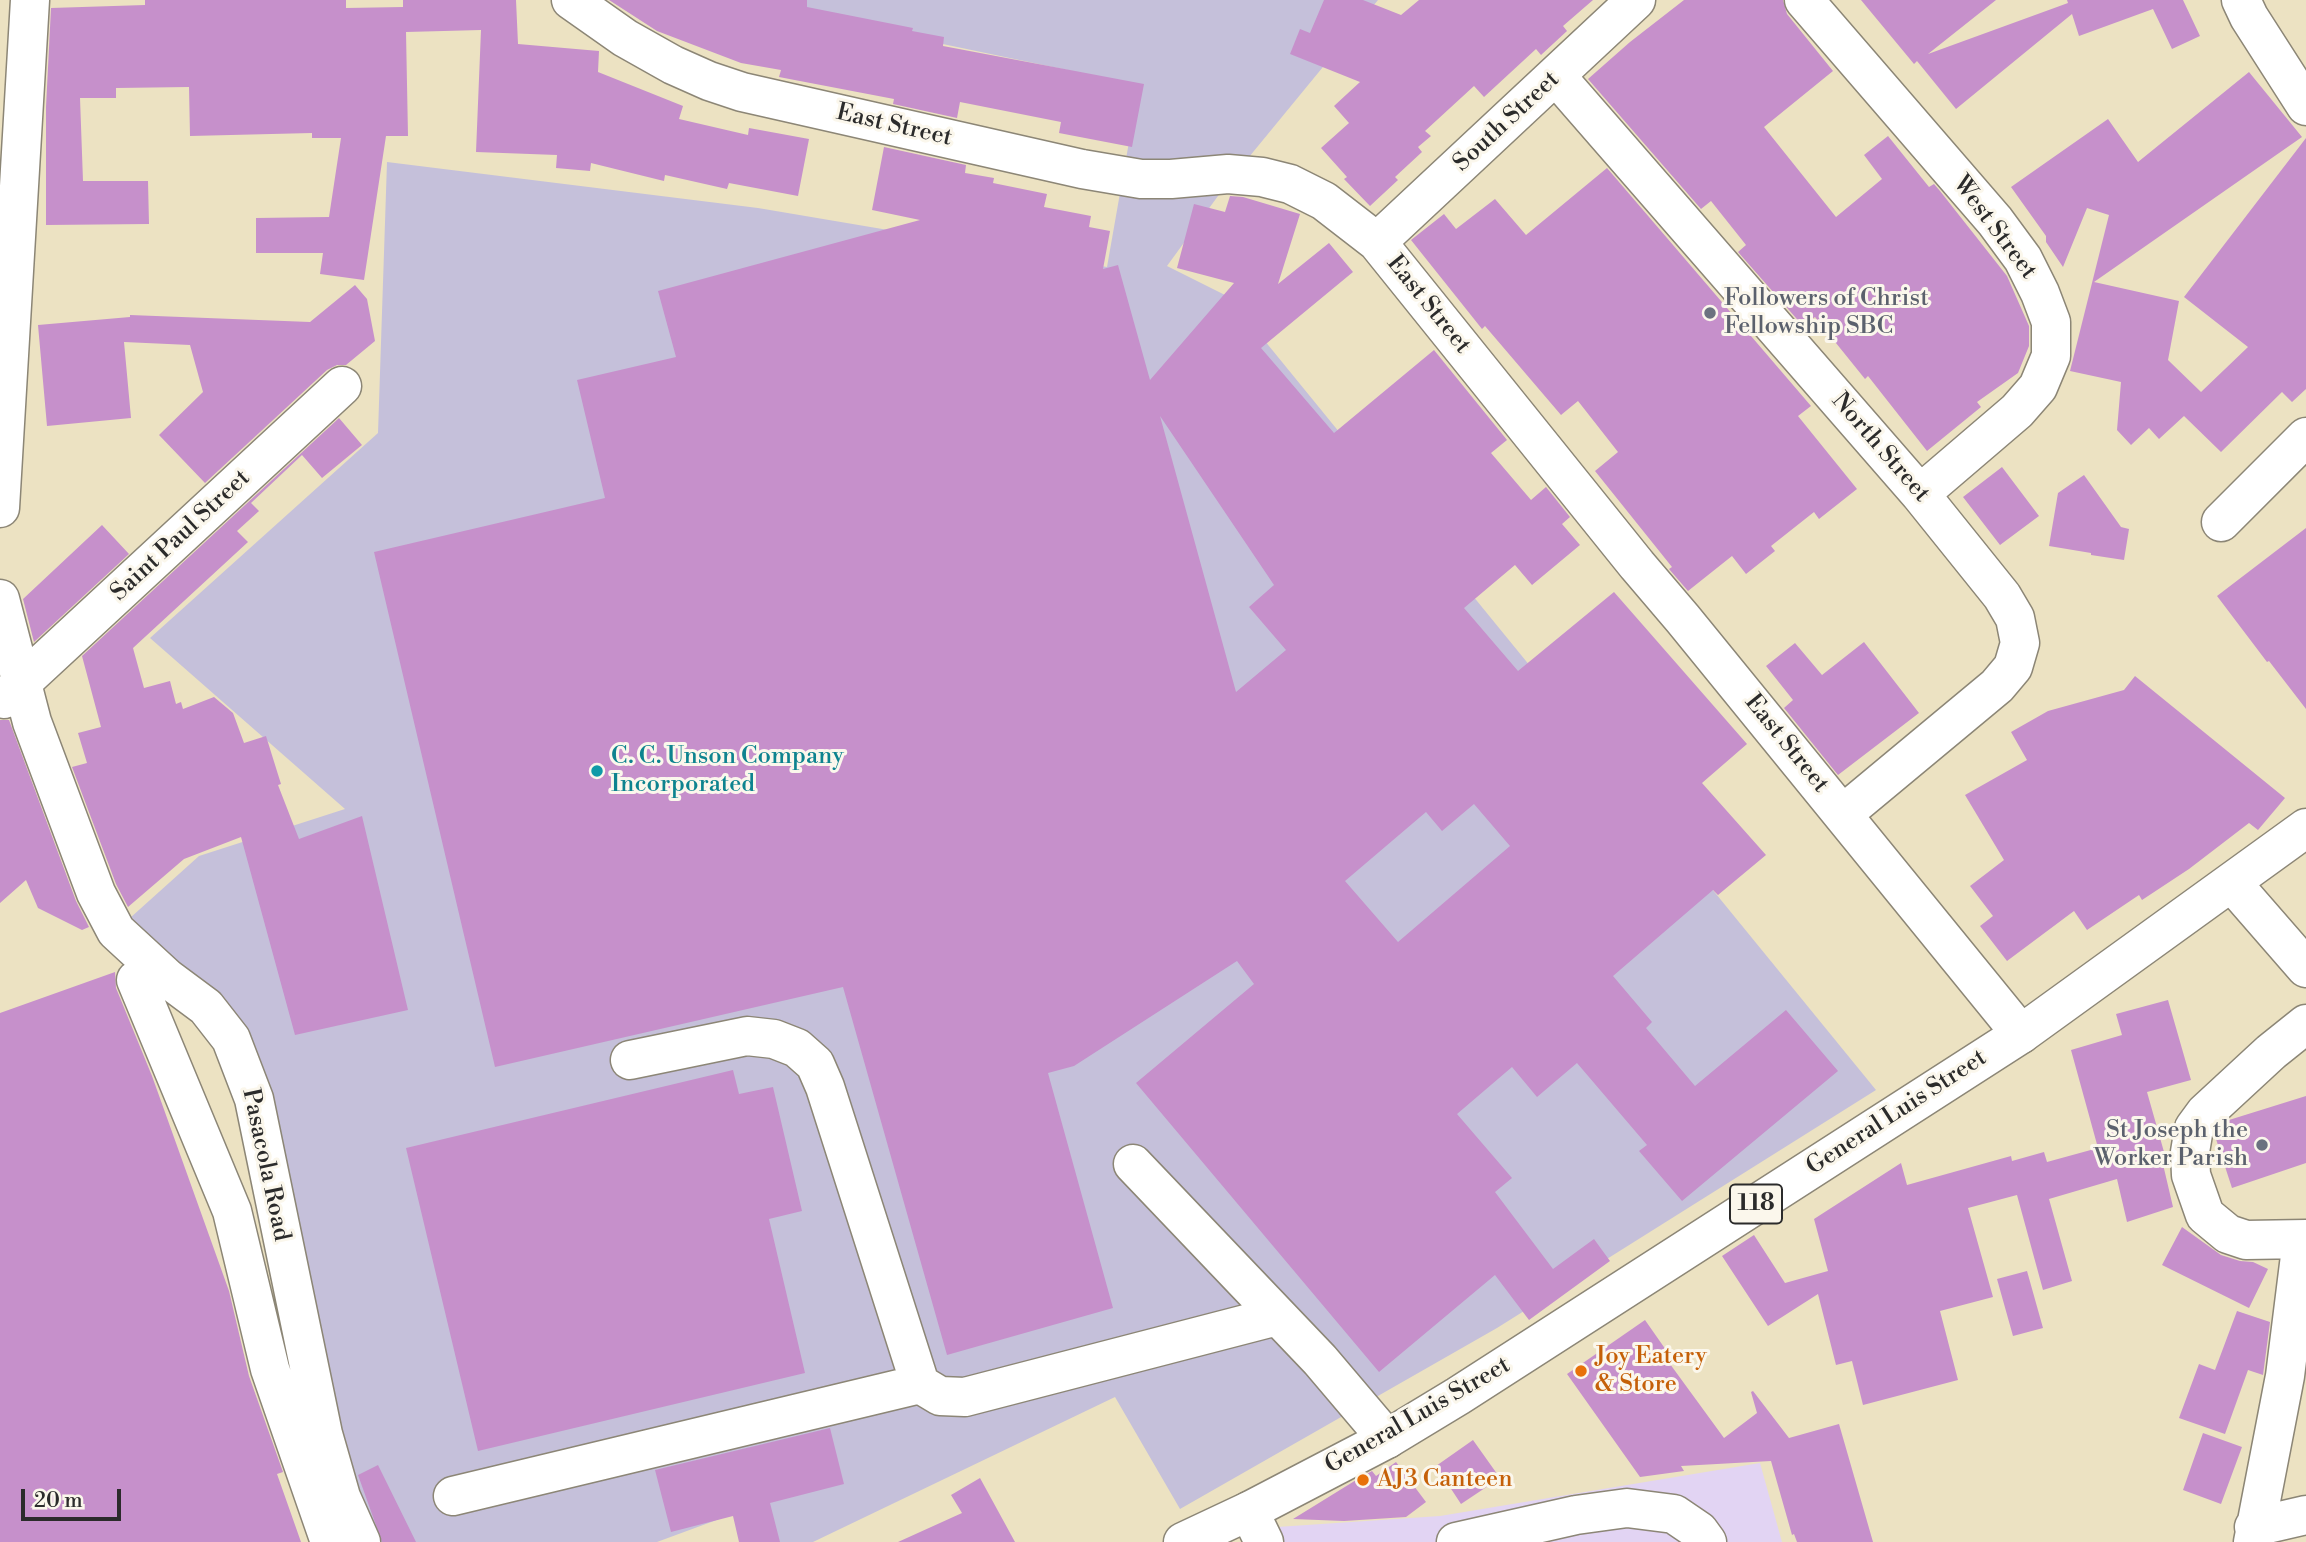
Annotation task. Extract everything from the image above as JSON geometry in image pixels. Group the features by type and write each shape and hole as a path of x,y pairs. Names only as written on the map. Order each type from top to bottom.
{"street":[{"path":"0,508 9,213 30,0"},
{"name":"East Street","path":"571,0 625,38 673,65 742,92 1113,175 1141,179 1228,174 1262,177 1290,184 1324,201 1377,242 2021,1034"},
{"name":"South Street","path":"1377,242 1636,0"},
{"name":"West Street","path":"1804,0 1995,222 2023,260 2040,293 2050,322 2051,356 2038,387 2017,411 1920,494"},
{"path":"2241,0 2306,106"},
{"name":"North Street","path":"1556,76 1920,494 2002,596 2015,618 2020,643 2013,667 1997,686 1843,814"},
{"name":"Saint Paul Street","path":"10,693 342,386"},
{"path":"2221,522 2306,436"},
{"name":"Pasacola Road","path":"0,599 10,693 32,722 96,894 116,931 167,978 206,1007 231,1039 254,1099 323,1434 341,1497 361,1542"},
{"name":"General Luis Street","path":"1183,1542 1256,1526 1387,1439 2021,1034 2232,883 2301,842"},
{"path":"2232,883 2306,968"},
{"path":"136,980 232,1211 270,1369 330,1542"},
{"path":"2254,1535 2296,1374 2304,1240 2246,1240 2228,1234 2205,1215 2191,1175 2190,1152 2194,1128 2205,1113 2271,1052 2306,1024"},
{"path":"630,1060 747,1036 774,1039 797,1048 815,1064 825,1087 920,1384 940,1396 965,1397 1277,1316"},
{"path":"1133,1164 1320,1360 1387,1439"},
{"path":"453,1496 920,1384"},
{"path":"1455,1542 1576,1515 1627,1508 1674,1514 1699,1531 1707,1542"},
{"path":"2254,1535 2306,1515"}],"shaded area":[{"path":"732,0 1378,0 1226,185 1167,266 1229,297 1876,1090 1497,1328 1180,1509 1115,1397 813,1542 776,1542 760,1504 657,1542 371,1542 339,1468 240,1042 130,918 199,856 345,809 150,638 378,433 387,162 758,208 1107,267 1139,85"},
{"path":"1760,1463 1782,1542 1250,1542 1277,1527 1440,1516"}],"building":[{"path":"145,0 346,0 346,8 403,7 403,0 516,0 518,44 599,51 598,72 683,106 679,119 748,135 749,128 809,139 798,196 729,183 727,189 665,175 664,181 591,163 590,171 556,168 557,155 476,152 481,30 406,32 408,136 386,136 364,280 320,274 323,253 256,253 256,218 329,217 341,138 312,138 312,133 190,136 189,87 116,88 116,98 80,98 83,181 148,181 149,224 46,225 46,107 51,8 145,5"},
{"path":"609,0 807,0 807,7 913,28 912,31 944,37 943,46 1144,84 1132,147 1059,133 1061,122 960,102 957,118 893,104 894,99 779,77 781,70 741,63 657,31"},
{"path":"1324,0 1363,0 1401,15 1419,0 1593,0 1563,26 1567,31 1541,55 1536,49 1484,97 1474,86 1425,131 1431,136 1418,147 1422,152 1395,177 1398,180 1370,206 1344,179 1347,177 1321,148 1349,123 1334,106 1360,82 1290,54 1300,29 1310,33"},
{"path":"1684,0 1783,0 1787,14 1833,71 1764,127 1836,217 1882,179 1864,155 1888,136 1929,187 1934,184 1940,191 2007,276 2029,326 2029,346 2018,373 1977,402 1981,407 1927,451 1868,376 1865,379 1815,317 1803,326 1738,252 1746,245 1711,201 1701,209 1588,79"},
{"path":"1861,0 1996,0 1928,54 2068,3 2067,0 2183,0 2200,36 2172,49 2153,9 2079,36 2072,14 1956,109 1917,61 1914,64"},
{"path":"2249,72 2302,137 2094,282 2179,301 2168,360 2201,392 2248,347 2184,297 2306,138 2306,389 2292,402 2282,392 2221,452 2184,416 2159,439 2149,428 2131,445 2117,430 2121,382 2070,371 2109,215 2087,208 2063,267 2046,242 2046,236 2011,187 2108,119 2138,162"},
{"path":"884,147 966,165 965,173 994,178 993,183 1047,194 1044,207 1091,216 1089,227 1110,231 1103,269 1118,265 1150,380 1234,283 1177,268 1194,204 1225,212 1230,196 1243,197 1300,214 1278,284 1329,243 1353,272 1261,348 1334,433 1434,350 1507,440 1491,453 1531,500 1546,487 1570,517 1562,524 1580,545 1532,585 1515,565 1464,608 1518,671 1614,592 1747,744 1702,783 1766,855 1718,895 1713,890 1613,976 1652,1022 1646,1028 1695,1086 1786,1010 1838,1071 1682,1201 1639,1151 1647,1145 1577,1063 1537,1097 1512,1067 1457,1114 1512,1178 1495,1192 1553,1269 1594,1239 1610,1261 1529,1320 1495,1275 1379,1372 1136,1083 1254,984 1237,961 1074,1066 1048,1073 1113,1308 947,1355 843,987 495,1067 374,552 605,498 577,380 676,357 658,291 920,220 872,210","holes":["1160,416 1274,585 1249,607 1286,650 1236,692","1474,804 1510,846 1398,942 1345,881 1426,812 1442,831"]},
{"path":"1607,168 1811,406 1798,416 1857,489 1819,519 1814,512 1771,546 1775,551 1746,574 1732,556 1688,591 1595,471 1618,452 1578,401 1561,415 1485,326 1482,329 1411,240 1444,214 1456,229 1495,199 1526,235"},
{"path":"355,285 367,299 375,341 346,365 337,365 327,370 205,483 159,435 203,392 190,345 124,342 131,418 47,426 38,325 130,315 310,322"},
{"path":"339,418 362,445 322,478 302,455 251,503 259,511 237,531 248,542 133,648 144,688 170,681 176,704 181,702 183,709 214,697 233,713 244,743 266,736 281,784 278,785 299,839 362,816 408,1010 295,1035 241,837 184,859 128,907 116,884 72,767 87,763 78,733 101,727 82,656"},
{"path":"2002,467 2039,516 2000,545 1963,497"},
{"path":"2084,475 2121,527 2129,529 2124,560 2049,546 2058,493"},
{"path":"102,525 129,554 34,642 23,599"},
{"path":"2306,528 2306,709 2217,596"},
{"path":"1864,642 1919,713 1838,775 1784,708 1793,700 1766,666 1795,643 1822,675"},
{"path":"2135,676 2285,798 2258,830 2249,823 2189,869 2142,900 2139,895 2087,930 2074,911 2007,961 1980,926 1993,916 1970,886 2004,860 1965,795 2027,760 2011,732 2048,711 2124,690"},
{"path":"0,720 9,720 76,901 89,927 82,930 38,908 26,880 0,903"},
{"path":"115,972 116,988 152,1076 229,1291 249,1376 283,1472 277,1474 301,1542 0,1542 0,1013"},
{"path":"2168,1000 2191,1080 2147,1092 2166,1159 2162,1160 2173,1207 2127,1222 2117,1179 2049,1199 2072,1281 2043,1290 2017,1195 1968,1208 1993,1297 1940,1311 1958,1380 1863,1405 1852,1361 1836,1365 1818,1294 1768,1326 1722,1256 1754,1235 1785,1283 1828,1271 1814,1219 1901,1163 1907,1185 2011,1156 2012,1161 2044,1152 2047,1162 2098,1148 2071,1050 2122,1035 2116,1014"},
{"path":"733,1070 739,1094 773,1087 802,1211 769,1219 805,1373 478,1451 406,1148"},
{"name":"St Joseph the Worker Parish","path":"2306,1096 2306,1163 2232,1188 2215,1136 2221,1128 2229,1120"},
{"path":"2182,1227 2221,1255 2253,1262 2268,1269 2249,1308 2162,1265"},
{"path":"2027,1271 2043,1328 2013,1336 1997,1279"},
{"path":"2237,1311 2270,1322 2263,1375 2248,1370 2225,1434 2179,1418 2199,1364 2215,1370"},
{"path":"1645,1320 1666,1350 1662,1353 1724,1438 1757,1413 1751,1392 1753,1391 1789,1438 1839,1424 1873,1542 1797,1542 1794,1534 1792,1535 1771,1461 1681,1466 1684,1471 1640,1477 1567,1374"},
{"path":"830,1428 844,1484 770,1503 780,1542 739,1542 733,1516 671,1532 655,1470"},
{"path":"2203,1433 2242,1447 2221,1504 2183,1490"},
{"path":"1473,1440 1500,1478 1461,1504 1436,1466"},
{"path":"1396,1462 1426,1502 1406,1517 1344,1521 1293,1519 1361,1477 1372,1471 1376,1476"},
{"path":"378,1465 416,1542 382,1542 358,1475"},
{"path":"980,1478 1015,1542 898,1542 962,1513 951,1495"}],"place":[{"name":"Followers of Christ Fellowship SBC","path":"1710,313"},
{"name":"C. C. Unson Company Incorporated","path":"597,771"},
{"name":"St Joseph the Worker Parish","path":"2262,1145"},
{"name":"Joy Eatery & Store","path":"1581,1371"},
{"name":"AJ3 Canteen","path":"1363,1480"}]}
